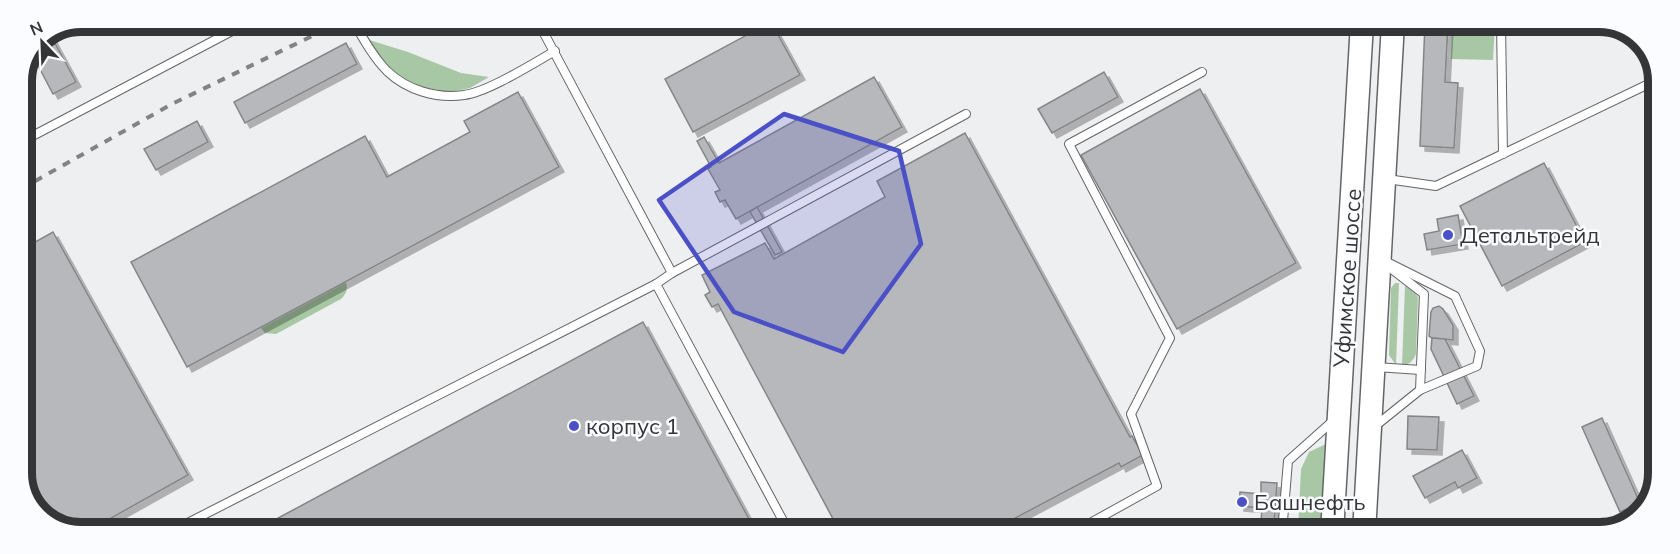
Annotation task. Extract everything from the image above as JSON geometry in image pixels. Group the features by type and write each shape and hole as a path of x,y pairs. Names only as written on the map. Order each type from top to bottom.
{"main road":[{"name":"Уфимское шоссе","path":"1333,522 1361,32"},
{"name":"Уфимское шоссе","path":"1365,522 1379,258 1379,177 1393,32"}],"lane":[{"path":"32,136 230,32"},
{"path":"359,32 370,51 387,71 408,87 435,95 464,96 483,89 555,51"},
{"path":"544,32 672,273"},
{"path":"1501,32 1503,154"},
{"path":"1092,522 1157,486 1131,414 1170,338 1069,144 1202,72"},
{"path":"1379,177 1436,186 1648,84"},
{"path":"190,522 656,284 672,273 966,114"},
{"path":"1379,258 1424,294 1420,390"},
{"path":"1370,429 1420,390 1477,366 1480,351 1455,296 1379,258"},
{"path":"656,284 784,522"},
{"path":"1374,367 1421,370"},
{"path":"1283,522 1288,461 1338,416"}],"highlighted area":[{"path":"784,114 899,151 921,244 843,352 734,312 659,200"}],"green space":[{"path":"1452,32 1495,32 1493,60 1451,59"},
{"path":"366,39 408,52 461,73 489,77 470,88 450,92 408,85 389,67"},
{"path":"346,282 346,292 341,299 276,334 265,333 261,328"},
{"path":"1395,283 1399,283 1396,365 1389,355 1391,288"},
{"path":"1405,286 1418,297 1416,354 1407,365 1402,366"},
{"path":"1328,443 1323,522 1298,522 1301,469 1309,452"}],"building":[{"path":"752,32 776,32 800,75 693,132 665,79"},
{"path":"1425,32 1448,32 1445,82 1458,83 1454,148 1420,146"},
{"path":"53,40 76,82 53,94 36,61"},
{"path":"346,43 357,64 245,123 234,102"},
{"path":"1104,72 1118,97 1052,133 1038,109"},
{"path":"874,77 902,127 736,219 725,200 720,202 715,192 720,190 708,169 711,167 697,141 704,137 719,163"},
{"path":"1200,89 1296,263 1177,329 1081,155"},
{"path":"518,92 559,167 187,367 131,262 365,136 387,177 470,132 464,121"},
{"path":"197,121 208,142 156,170 144,149"},
{"path":"965,133 1130,437 1132,436 1143,455 1121,467 1119,463 1008,522 835,522 718,304 712,307 705,295 710,292 702,275 765,243 774,259 885,197 877,181"},
{"path":"1544,163 1585,242 1502,286 1460,206"},
{"path":"757,207 782,252 775,255 750,212"},
{"path":"1458,215 1463,244 1427,250 1424,234 1439,231 1437,219"},
{"path":"53,232 188,475 104,522 62,519 42,503 32,483 32,244"},
{"path":"1439,306 1453,325 1453,340 1429,336 1431,312 1433,308"},
{"name":"корпус 1","path":"643,322 751,522 271,522"},
{"path":"1432,338 1445,339 1474,396 1457,404 1431,349"},
{"path":"1408,416 1439,417 1437,450 1407,449"},
{"path":"1602,418 1639,502 1637,504 1620,512 1582,427"},
{"path":"1462,450 1477,478 1458,488 1455,482 1425,498 1413,476"},
{"path":"1261,482 1277,483 1274,522 1261,522 1262,508 1239,506 1240,492 1261,494"}],"railway":[{"path":"32,183 172,104 320,32"}],"place":[{"name":"Детальтрейд","path":"1448,235"},
{"name":"корпус 1","path":"574,426"},
{"name":"Башнефть","path":"1242,502"}]}
